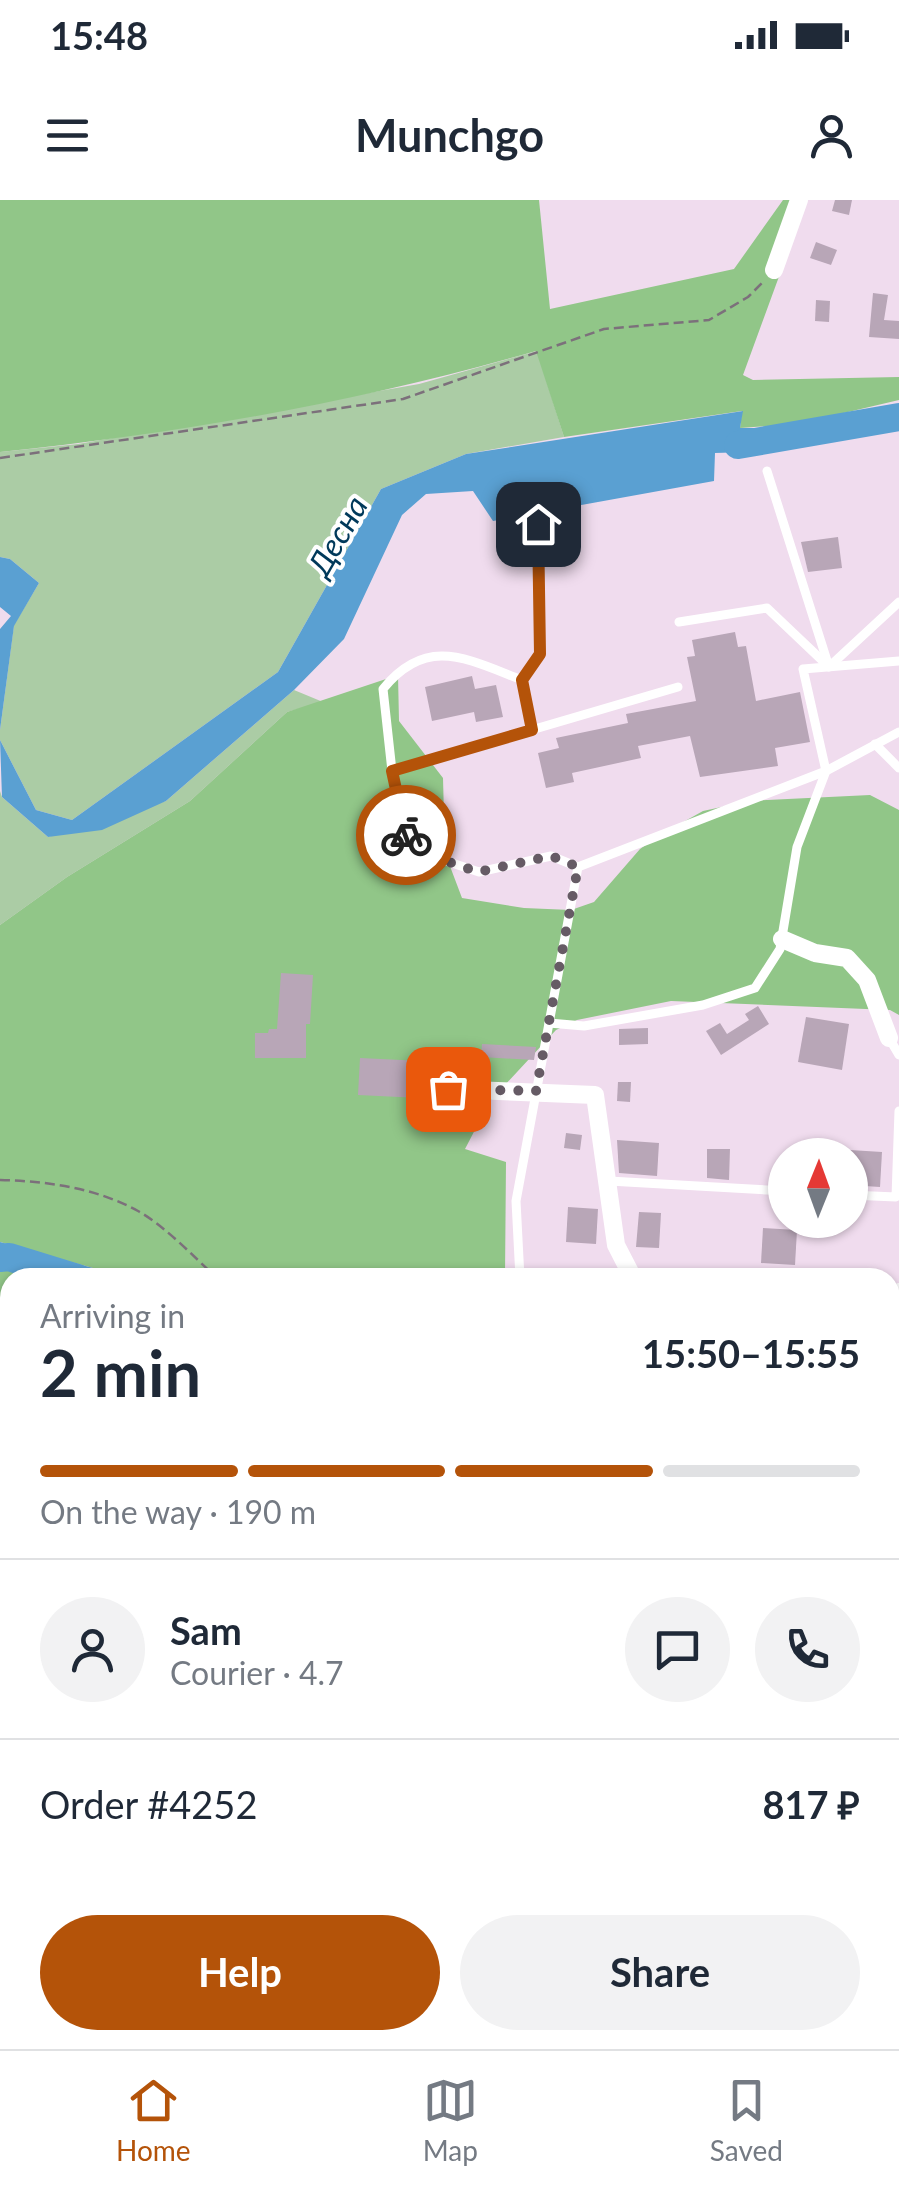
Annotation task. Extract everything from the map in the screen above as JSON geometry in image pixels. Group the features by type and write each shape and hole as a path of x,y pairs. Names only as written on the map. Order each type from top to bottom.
{"street":[{"path":"774,270 799,200"},
{"path":"782,938 816,953 847,958 867,980 894,1046"},
{"path":"448,1089 595,1094 616,1245 628,1268"}],"lane":[{"path":"766,471 828,667"},
{"path":"532,730 522,680 540,654 538,524"},
{"path":"828,667 899,602"},
{"path":"679,622 768,608 828,667"},
{"path":"522,680 466,658 429,656 401,667 383,689 392,771 406,834 428,855 478,872 551,856 578,867 826,770 899,732"},
{"path":"549,1023 584,1026 703,1005 755,988 767,974 782,938 796,847 826,770 803,669 899,661"},
{"path":"392,771 678,686"},
{"path":"875,744 899,768"},
{"path":"519,1268 516,1201 578,867"},
{"path":"868,1196 896,1197 899,1110"},
{"path":"609,1180 768,1190"}],"path":[{"path":"0,458 403,399 604,329 709,320 748,298 774,270"},
{"path":"0,1180 48,1181 140,1212 205,1268"}],"green space":[{"path":"0,200 539,200 550,309 734,269 783,200 807,200 743,375 753,380 899,377 899,400 797,424 740,428 742,411 564,437 536,351 403,386 270,413 0,452"},
{"path":"537,351 564,437 466,454 381,489 278,672 72,820 36,810 0,740 14,625 39,583 10,559 0,557 0,452 78,444 419,384"},
{"path":"398,675 399,721 443,778 445,853 462,898 524,908 571,910 594,902 640,849 703,811 749,801 870,795 899,810 899,1015 890,1010 671,1001 577,1020 556,1030 490,1101 465,1149 506,1162 505,1268 93,1268 0,1242 0,925 67,877 190,801 287,712"},
{"path":"294,690 323,702 287,712 190,801 67,877 0,925 0,791 48,837 166,801"},
{"path":"0,1257 21,1258 49,1268 0,1268"}],"water":[{"path":"743,411 740,428 766,428 780,451 715,453 714,481 493,521 473,491 426,494 402,515 344,639 294,690 166,801 102,830 48,837 2,797 0,740 36,810 72,820 278,672 381,489 466,454"},
{"path":"0,557 10,559 39,583 14,626 0,730 0,629 11,616 0,607"},
{"path":"0,1242 93,1268 49,1268 21,1258 0,1257"}],"building":[{"path":"835,200 852,200 849,215 832,211"},
{"path":"816,242 837,250 831,265 810,258"},
{"path":"873,293 888,295 884,320 899,321 899,339 869,337"},
{"path":"816,300 830,301 829,322 815,321"},
{"path":"838,537 842,568 808,572 801,542"},
{"path":"735,632 738,647 746,646 756,701 800,692 810,742 775,748 778,766 700,777 690,736 638,746 641,758 572,773 574,782 546,788 538,753 559,748 556,738 628,723 626,714 696,701 687,657 695,656 692,640"},
{"path":"472,676 475,689 496,685 503,717 476,722 474,712 432,721 425,687"},
{"path":"281,973 313,975 306,1058 255,1058 255,1033 277,1029"},
{"path":"758,1006 769,1024 721,1055 706,1031 720,1023 727,1034 749,1020 745,1014"},
{"path":"806,1017 849,1024 842,1070 798,1062"},
{"path":"648,1028 648,1044 619,1045 619,1029"},
{"path":"482,1044 536,1047 534,1060 481,1057"},
{"path":"360,1058 443,1062 442,1078 436,1088 441,1099 358,1095"},
{"path":"618,1082 631,1082 630,1102 617,1101"},
{"path":"566,1133 582,1135 580,1150 564,1148"},
{"path":"617,1140 659,1143 657,1176 619,1173"},
{"path":"707,1149 730,1149 729,1180 707,1178"},
{"path":"868,1151 882,1152 880,1187 868,1186"},
{"path":"568,1207 598,1209 596,1244 566,1242"},
{"path":"639,1212 661,1213 659,1248 636,1247"},
{"path":"763,1228 768,1228 768,1238 797,1238 795,1265 761,1263"}],"waterway":[{"name":"Десна","path":"738,445 899,417"},
{"name":"Десна","path":"0,1258 45,1268"}],"way so far":[{"path":"406,835 428,855 478,872 551,856 578,867 536,1091 448,1089"}],"route":[{"path":"406,835 392,771 532,730 522,680 540,654 538,524"}]}
